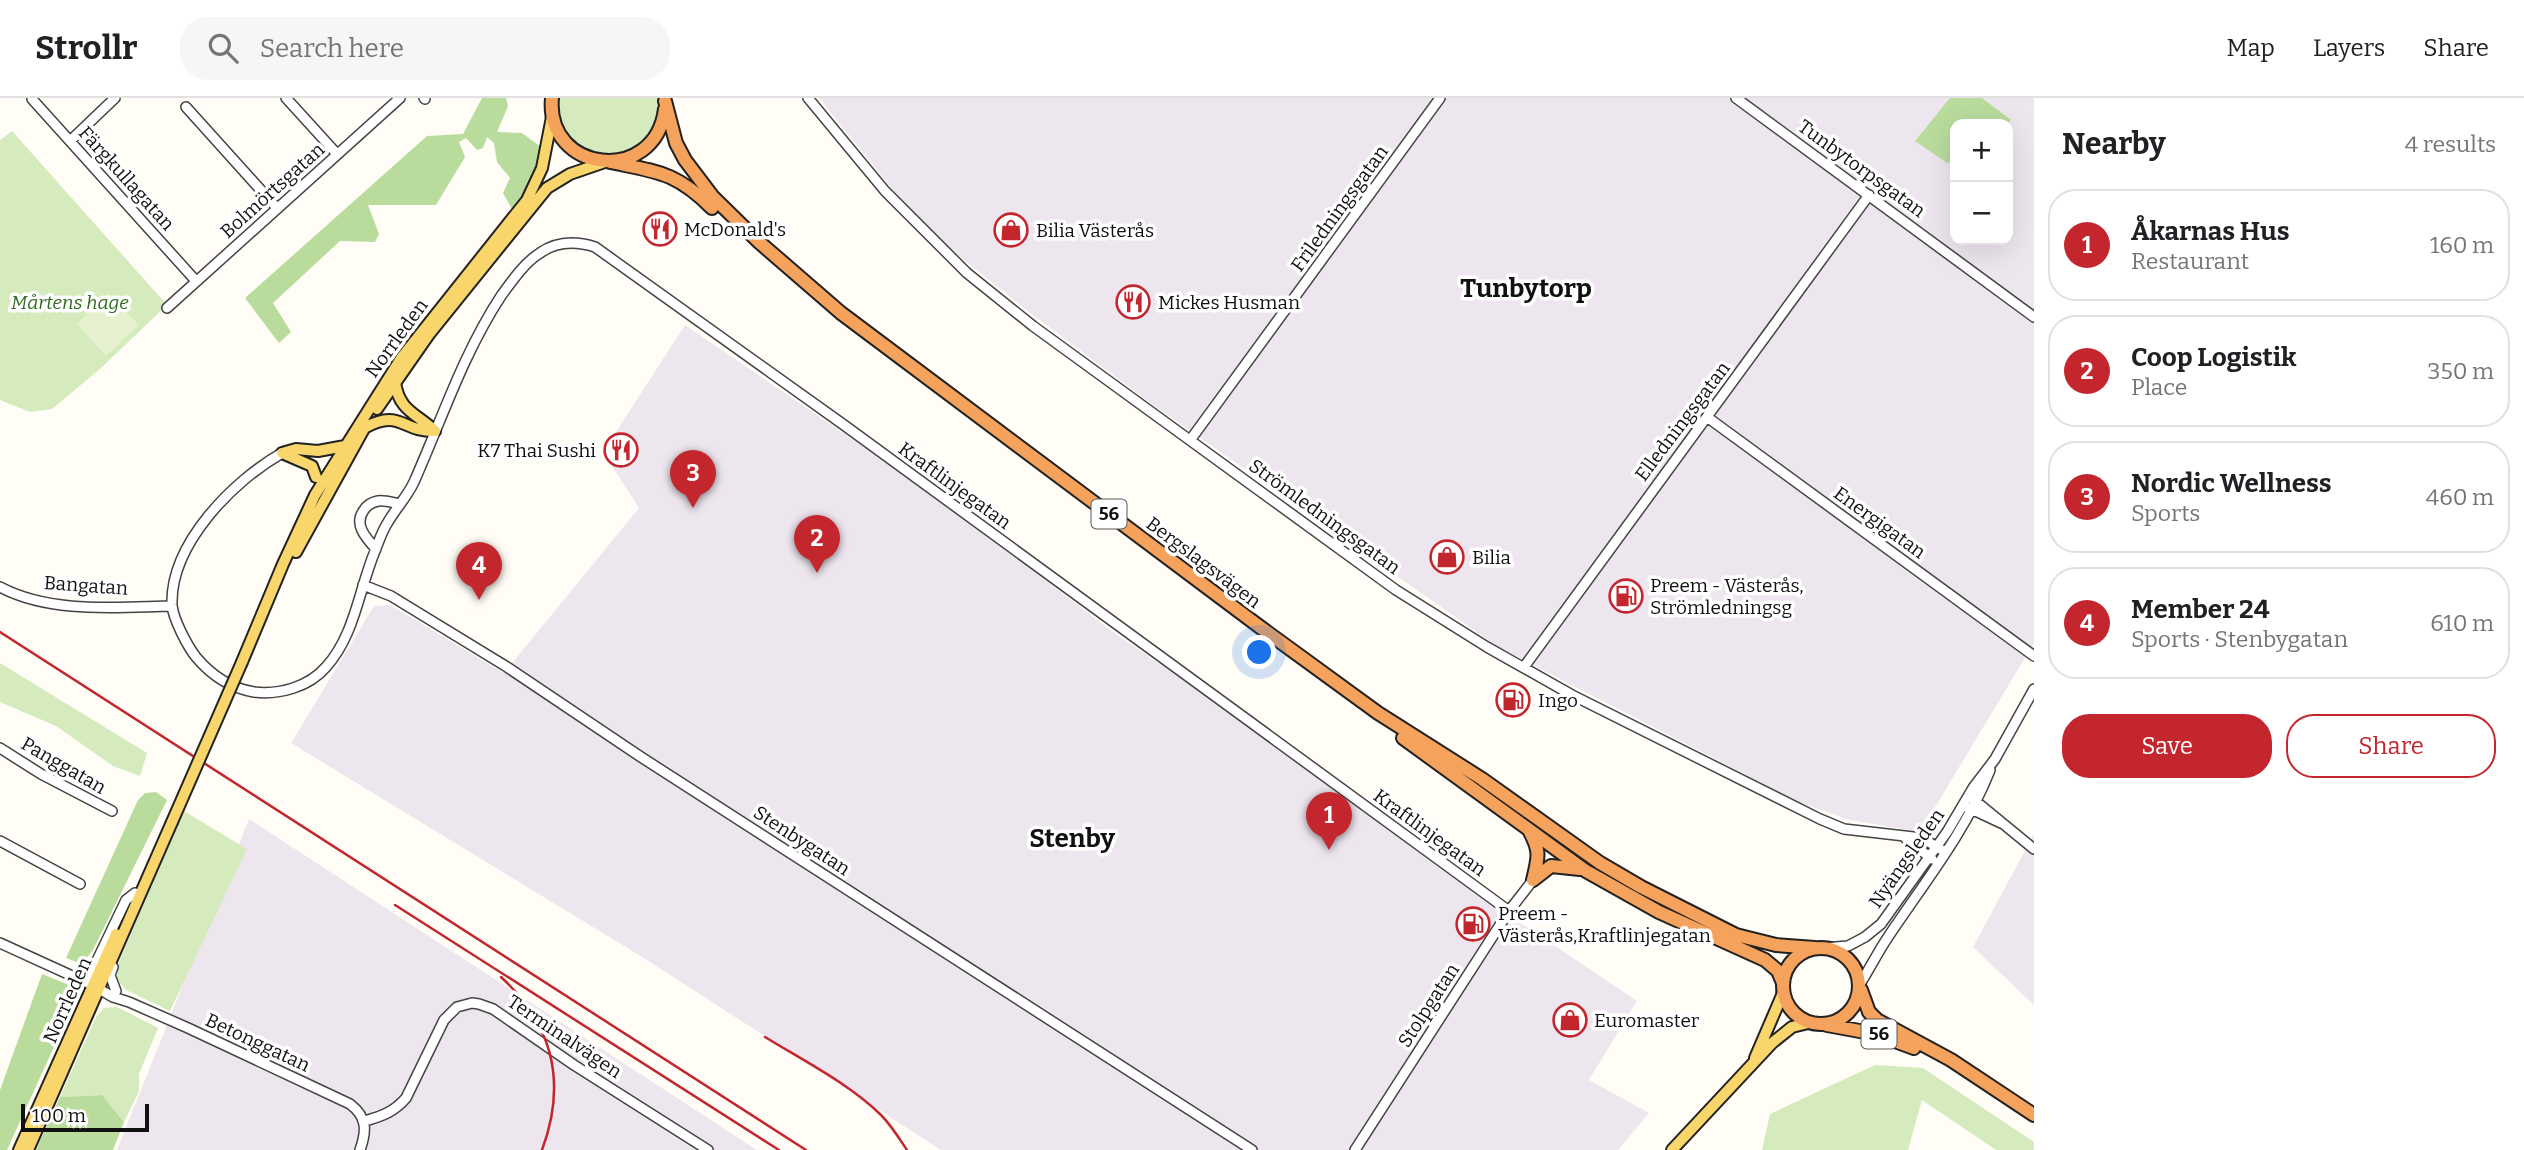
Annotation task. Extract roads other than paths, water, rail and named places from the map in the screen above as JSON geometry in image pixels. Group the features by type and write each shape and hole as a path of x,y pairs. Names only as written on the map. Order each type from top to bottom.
{"highway":[{"name":"56","path":"551,99 552,117 562,137 577,153 608,162 626,159 648,146 661,125 665,100"},
{"name":"Bergslagsvägen","path":"665,100 676,143 702,185 758,242 841,313 1378,713 1482,779 1600,863 1641,887 1753,941 1820,948"},
{"name":"Bergslagsvägen","path":"608,162 651,169 668,174 688,185 771,262 824,304 841,313"},
{"name":"Bergslagsvägen","path":"1378,713 1392,730 1586,871 1659,912 1765,960 1778,971 1783,988"},
{"path":"1528,828 1538,847 1533,880"},
{"path":"1533,880 1551,866 1559,865 1586,871"},
{"name":"56","path":"1820,948 1838,952 1850,960 1869,1012 1877,1020 1951,1060 2034,1115"},
{"path":"1783,988 1785,973 1796,957 1820,948"},
{"name":"56","path":"1814,1024 1838,1021 1847,1015 1853,1008 1861,987"},
{"name":"56","path":"1783,988 1792,1012 1814,1024 1859,1030 1902,1042 1994,1089"}],"main road":[{"name":"Norrleden","path":"19,1150 151,874 151,868 315,495 423,328 527,200 542,168 552,117"},
{"name":"Norrleden","path":"275,588 364,428 430,333 547,188 570,174 608,162"},
{"path":"395,382 397,397 404,408 435,431"},
{"path":"364,428 379,420 390,419 421,432 435,431"},
{"path":"282,453 296,449 328,450 345,446"},
{"path":"282,453 312,466 316,477"},
{"name":"Norrleden","path":"28,1150 91,1007 135,893 145,872 151,868"},
{"path":"1751,1068 1783,988"},
{"path":"1672,1150 1786,1031 1814,1024"}],"street":[{"path":"70,141 115,98"},
{"path":"286,98 337,154"},
{"name":"Bolmörtsgatan","path":"167,308 400,98"},
{"name":"Strömledningsgatan","path":"808,98 885,191 967,273 1033,326 1396,590 1524,667 1637,730 1833,825 1922,838 1941,849"},
{"name":"Friledningsgatan","path":"1191,439 1440,98"},
{"name":"Tunbytorpsgatan","path":"1736,98 2034,317"},
{"name":"Färgkullagatan","path":"32,99 196,281"},
{"path":"186,107 277,208"},
{"name":"Elledningsgatan","path":"1524,667 1869,195"},
{"name":"Kraftlinjegatan","path":"435,431 466,356 512,281 540,252 553,246 569,242 595,247 844,425 1509,911"},
{"name":"Energigatan","path":"1707,417 2034,656"},
{"path":"282,453 260,466 208,514 183,559 172,606 188,648 210,672 224,682 254,692 287,691 325,669 345,639 376,549 388,522 412,486 435,431"},
{"path":"315,495 316,477"},
{"path":"376,549 361,528 359,518 362,512 377,501 400,504"},
{"name":"Stenbygatan","path":"363,586 391,596 507,667 642,758 1252,1150"},
{"name":"Bangatan","path":"0,587 33,599 66,605 172,606"},
{"name":"Nyängsleden","path":"1861,987 1887,937 1938,863 1941,849 2034,689"},
{"name":"Panggatan","path":"0,748 41,774 112,811"},
{"path":"1970,803 2006,825 2034,849"},
{"path":"1904,837 1938,863"},
{"path":"0,841 80,884"},
{"name":"Nyängsleden","path":"1820,948 1848,946 1881,924 1929,858 1941,849"},
{"name":"Stolpgatan","path":"1355,1150 1509,911 1533,880"},
{"path":"81,980 91,973 126,900 135,893"},
{"path":"91,1007 101,999 115,994 110,975 127,936 131,918"},
{"name":"Betonggatan","path":"1,946 115,994 350,1104 360,1112 365,1121"},
{"name":"Terminalvägen","path":"365,1121 400,1106 444,1020 457,1007 472,1003 493,1009 574,1065 708,1150"},
{"path":"360,1150 365,1121"}],"railway":[{"path":"0,632 806,1150"},
{"path":"395,905 779,1150"},
{"path":"501,977 533,1015 551,1057 554,1102 542,1150"},
{"path":"765,1037 868,1103 888,1123 907,1150"}],"place":[{"name":"McDonald's","path":"660,229"},
{"name":"Bilia Västerås","path":"1011,230"},
{"name":"Mickes Husman","path":"1133,302"},
{"name":"K7 Thai Sushi","path":"621,450"},
{"name":"Nordic Wellness","path":"693,508"},
{"name":"Bilia","path":"1447,557"},
{"name":"Coop Logistik","path":"817,573"},
{"name":"Preem - Västerås, Strömledningsg","path":"1626,596"},
{"name":"Member 24","path":"479,600"},
{"name":"Ingo","path":"1513,700"},
{"name":"Åkarnas Hus","path":"1329,850"},
{"name":"Preem - Västerås,Kraftlinjegatan","path":"1473,924"},
{"name":"Euromaster","path":"1570,1020"}],"district":[{"name":"Tunbytorp","path":"1526,288"},
{"name":"Stenby","path":"1072,838"}],"park label":[{"name":"Mårtens hage","path":"70,302"}]}
